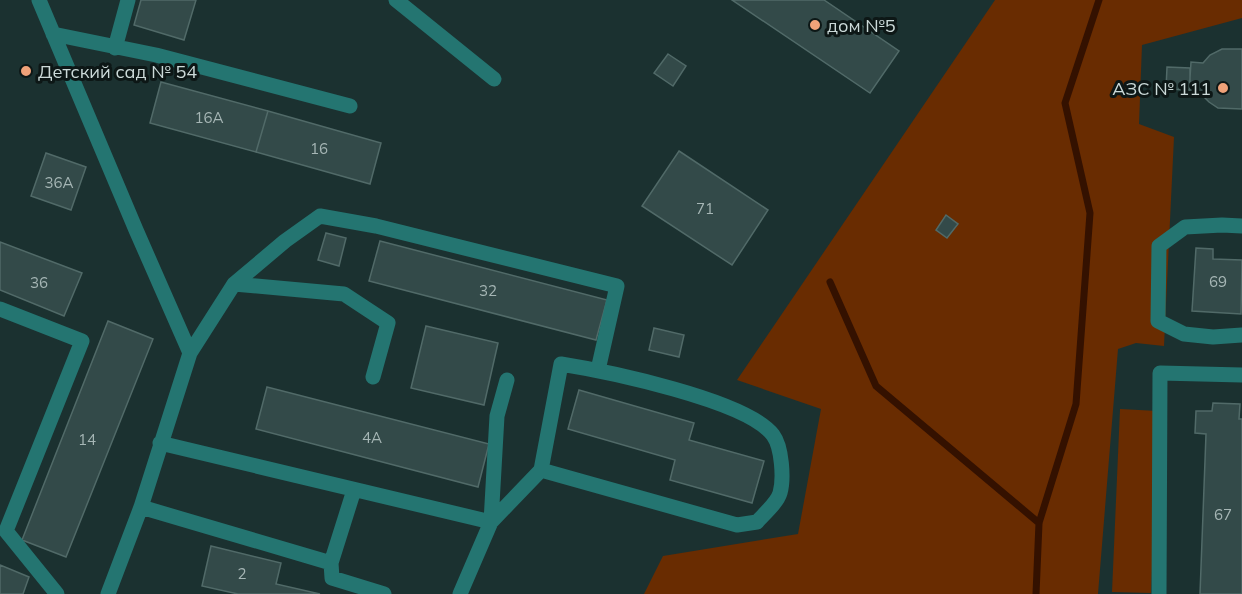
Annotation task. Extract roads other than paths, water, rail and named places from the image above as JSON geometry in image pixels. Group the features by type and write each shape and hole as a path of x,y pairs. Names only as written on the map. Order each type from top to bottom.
{"lane":[{"path":"39,0 135,230 190,352"},
{"path":"115,48 128,0"},
{"path":"396,0 494,79"},
{"path":"53,34 166,58 351,106"},
{"path":"108,594 141,507 190,352 234,284 285,241 320,216 376,226 617,286 598,370"},
{"path":"1242,226 1185,227 1160,246 1158,321 1184,334 1213,337 1242,335"},
{"path":"234,284 344,294 388,323 374,377"},
{"path":"0,309 82,340 3,530 57,594"},
{"path":"491,522 541,470 561,364 598,370 712,400 757,422 773,435 782,455 780,494 757,522 737,525 541,470"},
{"path":"1159,594 1160,373 1242,375"},
{"path":"460,594 491,522 497,416 507,380"},
{"path":"160,443 491,522"},
{"path":"354,490 331,563 332,578 384,594"},
{"path":"141,507 331,563"}],"waterway":[{"path":"1036,594 1039,523 1076,404 1090,213 1065,103 1099,0"},
{"path":"830,282 876,386 1039,523"}],"place":[{"name":"дом №5","path":"815,25"},
{"name":"Детский сад № 54","path":"26,71"},
{"name":"АЗС № 111","path":"1223,88"}]}
